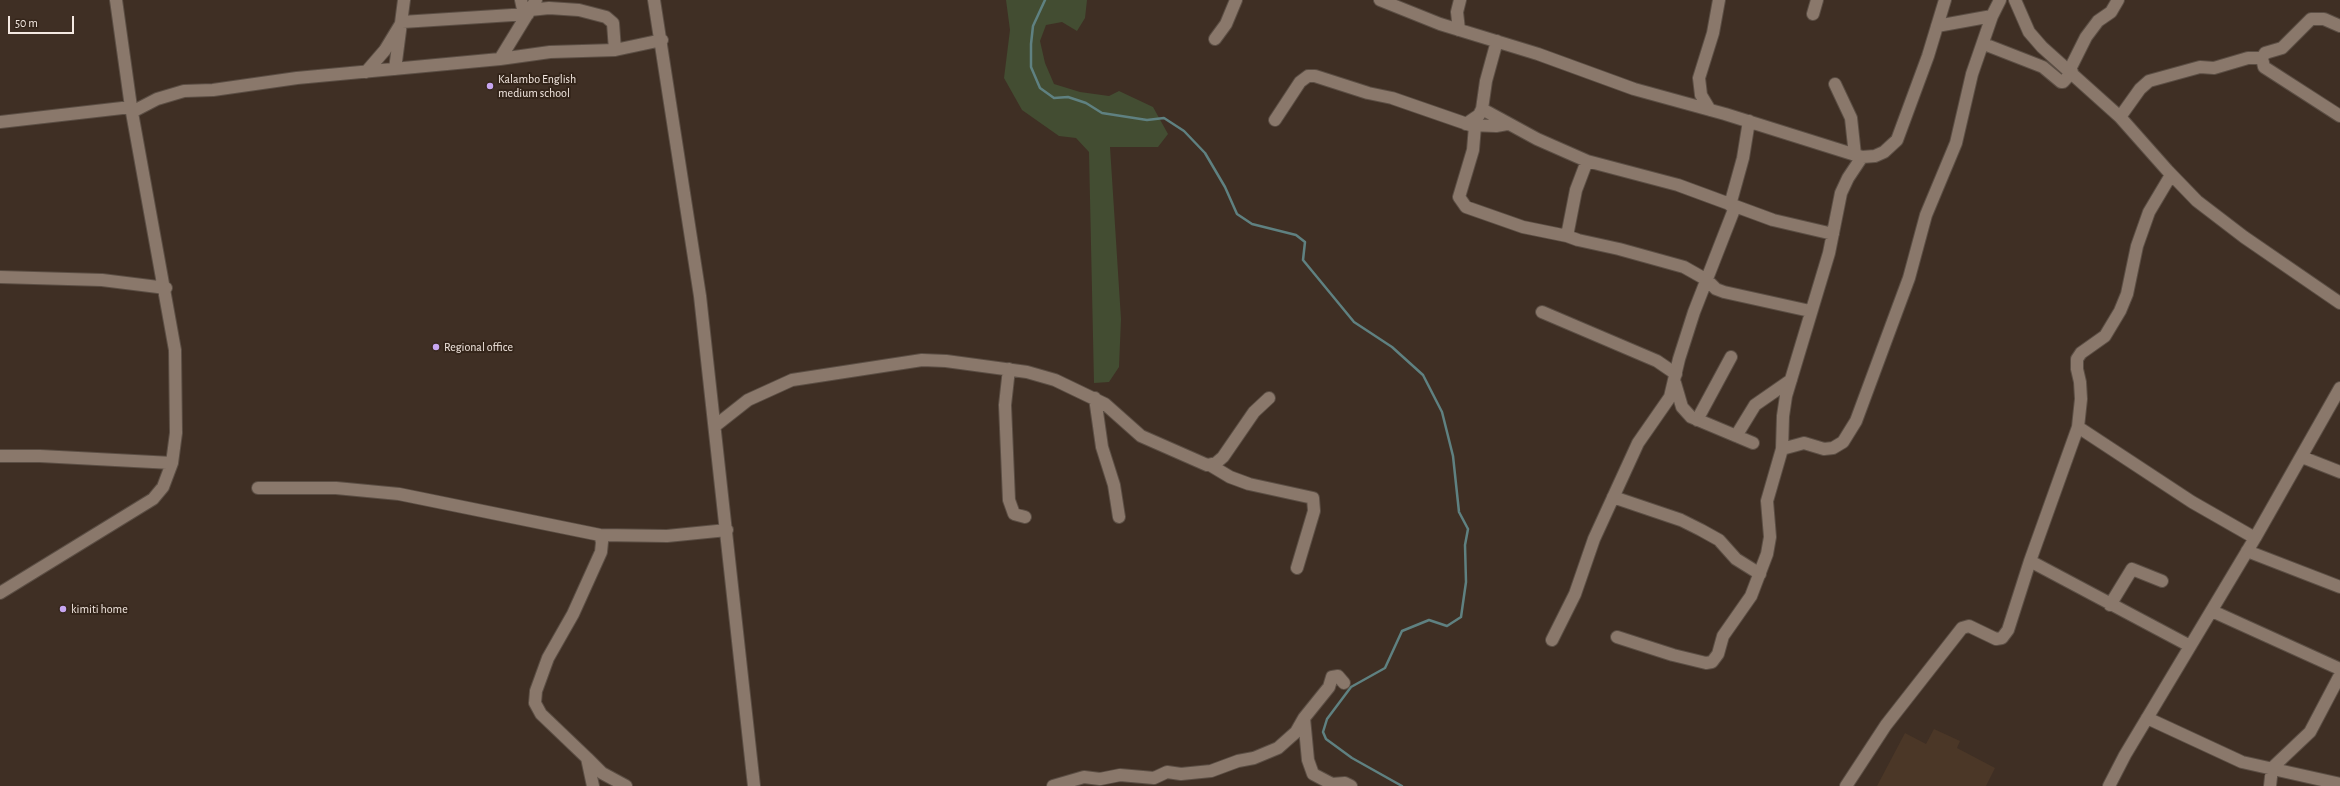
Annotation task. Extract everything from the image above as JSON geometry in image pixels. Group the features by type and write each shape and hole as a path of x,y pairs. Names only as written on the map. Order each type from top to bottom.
{"street":[{"path":"0,593 153,499 163,487 172,463 176,433 177,375 166,288 131,110 116,0"},
{"path":"395,69 404,0"},
{"path":"521,0 529,9"},
{"path":"654,0 662,40 699,289 727,530 754,786"},
{"path":"1215,38 1226,24 1236,0"},
{"path":"1380,0 1459,30 1562,62 1634,89 1749,121 1859,156 1875,156 1884,152 1897,140 1945,0"},
{"path":"1459,30 1457,12 1460,0"},
{"path":"1710,110 1701,95 1698,78 1713,33 1719,0"},
{"path":"1813,14 1817,0"},
{"path":"1782,449 1804,443 1824,449 1833,448 1843,442 1856,421 1909,278 1926,215 1956,143 1972,74 1984,44 1992,16 2000,0"},
{"path":"2015,0 2029,32 2042,47 2120,117 2171,175 2197,201 2238,232 2340,303"},
{"path":"1984,44 2043,67 2060,82 2063,82 2070,72 2086,37 2098,21 2111,12 2118,0"},
{"path":"402,22 529,9 549,8 579,10 606,17 613,23 616,36 614,50"},
{"path":"500,59 529,9"},
{"path":"1937,26 1992,16"},
{"path":"2340,26 2324,19 2311,19 2282,48 2264,53 2262,58 2264,67 2340,116"},
{"path":"366,72 385,50 402,22"},
{"path":"0,122 131,110 157,99 184,91 213,90 297,78 500,59 550,52 614,50 662,40"},
{"path":"1496,42 1486,81 1482,109 1470,125 1473,150 1461,187 1459,197 1462,203 1475,211 1516,225 1619,249 1684,268 1707,280 1716,289 1724,292 1756,297 1780,305 1810,311"},
{"path":"2120,117 2140,89 2149,82 2200,67 2214,68 2248,58 2262,58"},
{"path":"1275,120 1300,82 1308,76 1315,76 1368,93 1392,98 1470,125 1496,126 1507,124"},
{"path":"1617,637 1673,655 1712,662 1718,654 1723,636 1745,608 1760,574 1767,554 1770,538 1767,501 1782,449 1783,416 1791,380 1833,234 1841,193 1859,156 1851,118 1835,84"},
{"path":"1482,109 1507,124 1588,161 1678,185 1773,220 1833,234"},
{"path":"1552,640 1575,594 1594,539 1638,443 1670,398 1694,312 1733,206 1749,121"},
{"path":"1568,236 1576,190 1588,161"},
{"path":"1846,786 1886,726 1962,628 1969,626 1996,639 2002,638 2008,630 2030,561 2078,427 2081,399 2080,382 2076,369 2077,358 2081,353 2105,336 2120,311 2129,286 2137,246 2149,212 2171,175"},
{"path":"0,277 102,280 166,288"},
{"path":"1542,312 1657,360 1675,378 1682,408 1697,420 1753,443"},
{"path":"1697,420 1732,357"},
{"path":"715,426 748,400 792,380 811,376 922,360 953,362 1027,372 1055,380 1095,398 1105,404 1141,436 1210,465 1230,477 1249,484 1313,498 1314,511 1297,568"},
{"path":"1009,369 1005,405 1008,500 1014,514 1025,517"},
{"path":"1736,436 1755,405 1791,380"},
{"path":"2109,786 2147,718 2255,538 2340,388"},
{"path":"1095,398 1100,439 1114,485 1119,518"},
{"path":"1210,465 1223,457 1254,412 1269,398"},
{"path":"2078,427 2192,502 2255,538"},
{"path":"0,456 40,456 172,463"},
{"path":"2302,457 2340,472"},
{"path":"258,488 336,488 399,494 600,535 667,536 727,530"},
{"path":"1613,497 1682,520 1719,540 1736,559 1760,574"},
{"path":"600,535 602,542 601,552 572,614 548,658 536,691 535,703 541,714 602,773 626,786"},
{"path":"2247,551 2340,587"},
{"path":"2030,561 2110,605 2190,646"},
{"path":"2110,605 2132,568 2162,582"},
{"path":"2212,611 2340,669"},
{"path":"2270,786 2272,768 2310,732 2340,675"},
{"path":"1053,786 1084,777 1100,779 1120,774 1154,778 1167,772 1181,774 1211,772 1238,761 1254,758 1278,748 1296,732 1304,718 1329,687 1332,677 1338,676 1344,683"},
{"path":"1304,718 1308,760 1313,774 1332,784 1344,783 1351,786"},
{"path":"2147,718 2242,762 2340,784"},
{"path":"587,758 593,786"}],"shaded area":[{"path":"1934,729 1960,741 1957,748 1995,768 1986,786 1877,786 1905,733 1926,744"}],"green space":[{"path":"1006,0 1087,0 1085,18 1077,31 1062,22 1046,25 1040,41 1045,63 1054,84 1080,92 1109,96 1119,91 1153,107 1168,134 1158,147 1110,147 1121,319 1119,367 1109,382 1094,383 1089,152 1076,138 1059,136 1022,110 1004,78 1010,30"}],"waterway":[{"path":"1045,0 1033,26 1031,44 1031,67 1040,88 1054,98 1068,97 1086,103 1102,113 1147,120 1164,118 1184,131 1205,153 1225,187 1237,214 1252,224 1296,235 1305,242 1303,260 1354,322 1392,347 1423,375 1442,412 1453,456 1459,512 1468,529 1465,545 1466,582 1461,617 1447,626 1429,620 1402,631 1385,668 1351,687 1327,719 1323,732 1326,739 1352,758 1402,786"}],"place":[{"name":"Kalambo English medium school","path":"490,86"},
{"name":"Regional office","path":"436,347"},
{"name":"kimiti home","path":"63,609"}]}
